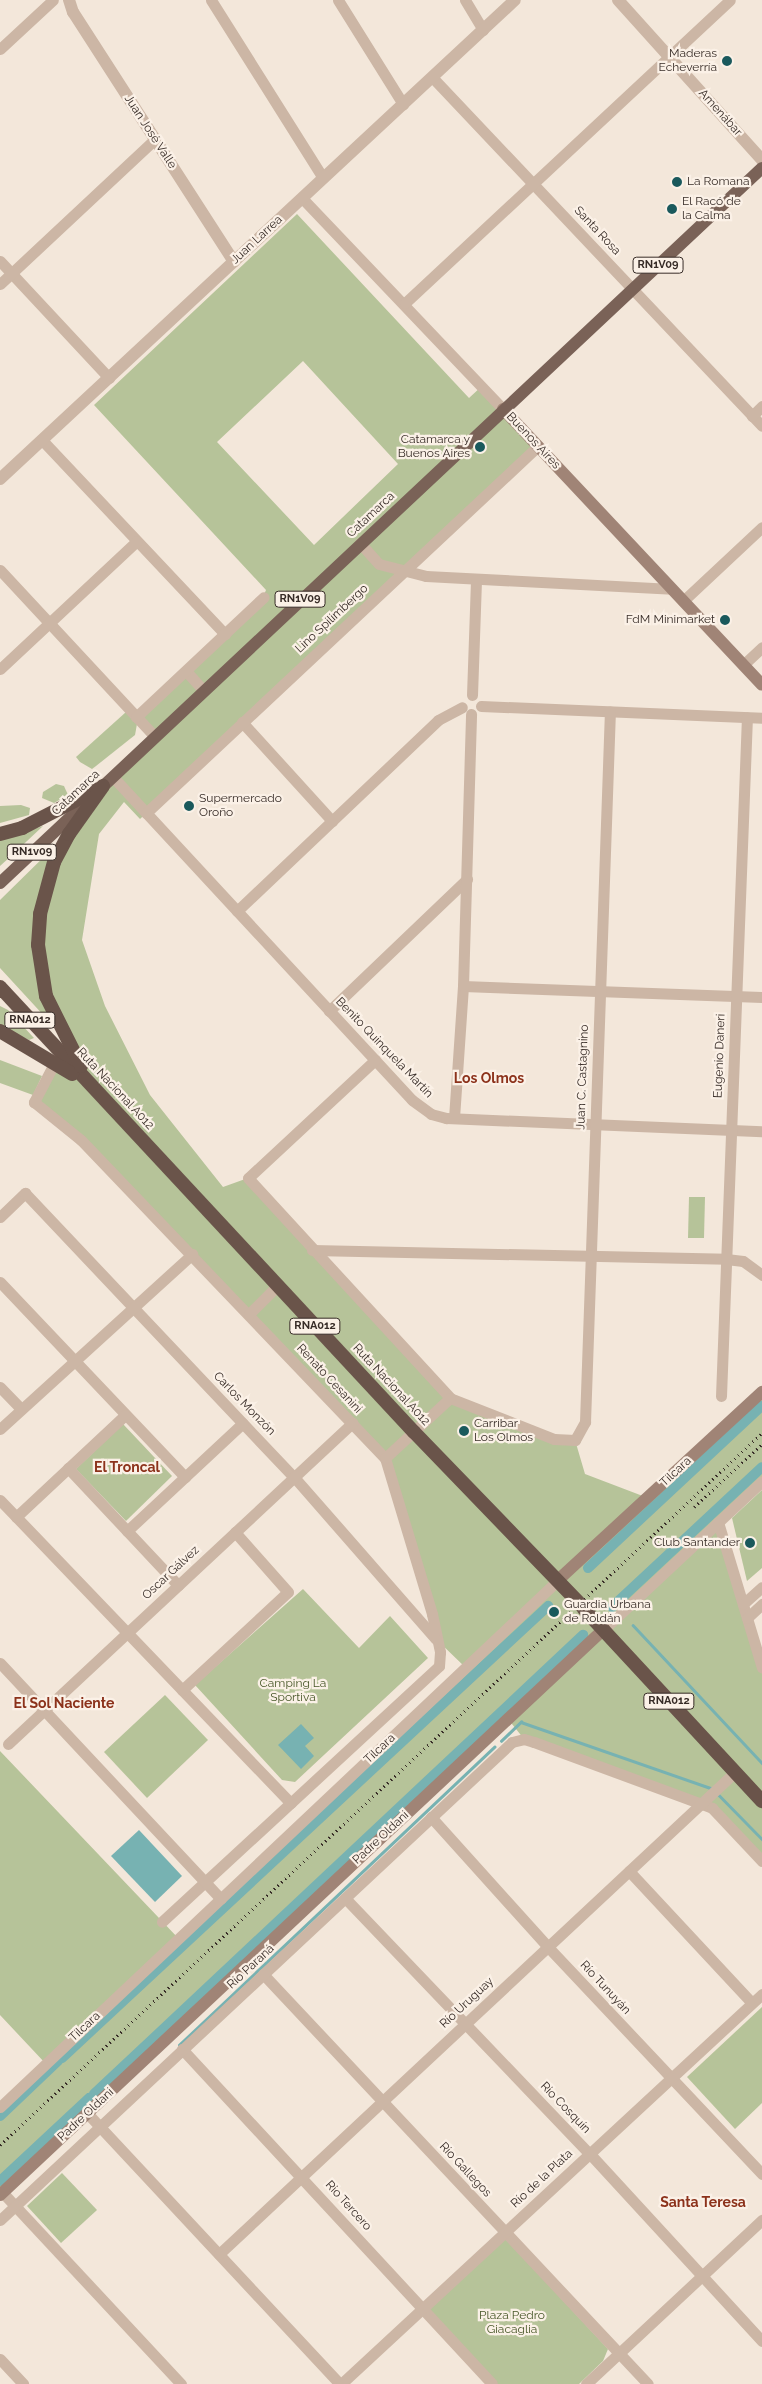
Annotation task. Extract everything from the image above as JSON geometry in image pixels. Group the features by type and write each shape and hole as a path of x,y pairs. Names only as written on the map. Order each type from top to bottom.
{"highway":[{"path":"0,834 22,828 108,782"},
{"path":"94,1088 60,1052 41,975 40,914 54,862 69,834 108,782"},
{"name":"Ruta Nacional A012","path":"0,987 60,1052"},
{"path":"0,1031 60,1052 94,1088"},
{"name":"Ruta Nacional A012","path":"94,1088 414,1432 604,1629 762,1801"}],"main road":[{"name":"Catamarca","path":"0,883 203,690 762,168"},
{"name":"Buenos Aires","path":"503,410 762,685"},
{"name":"Tilcara","path":"557,1581 762,1392"},
{"name":"Padre Oldani","path":"1,2194 604,1629"}],"street":[{"path":"0,49 53,0"},
{"name":"Juan José Valle","path":"69,0 73,12 234,262"},
{"path":"211,0 323,178"},
{"path":"338,0 403,104"},
{"path":"465,0 483,30"},
{"name":"Juan Larrea","path":"0,479 515,0"},
{"name":"Amenábar","path":"618,0 762,160"},
{"path":"405,303 730,0"},
{"name":"Santa Rosa","path":"432,77 762,426"},
{"path":"0,284 155,139"},
{"name":"Buenos Aires","path":"302,198 405,303 503,410"},
{"path":"0,261 109,378"},
{"path":"752,416 762,406"},
{"path":"42,440 225,634"},
{"name":"Lino Spilimbergo","path":"146,813 402,571 538,446"},
{"path":"683,601 762,527"},
{"path":"0,669 137,541"},
{"path":"360,543 379,564 402,571 476,580 672,589"},
{"path":"0,570 154,736"},
{"path":"472,695 476,580"},
{"path":"136,717 264,597"},
{"path":"743,665 762,647"},
{"path":"186,671 203,690"},
{"path":"454,1118 463,986 466,879 467,710 464,698 472,695 478,697 481,706"},
{"path":"236,910 438,720 481,706 762,718"},
{"name":"Juan C. Castagnino","path":"450,1398 554,1439 575,1440 585,1422 610,711"},
{"name":"Eugenio Daneri","path":"721,1396 747,717"},
{"path":"242,722 332,821"},
{"name":"Benito Quinquela Martín","path":"108,782 146,813 423,1110 438,1117 454,1118 762,1131"},
{"path":"329,1011 466,879"},
{"path":"463,986 762,997"},
{"name":"Renato Cesanini","path":"60,1052 34,1102 81,1140 385,1458 432,1614 440,1652 439,1666 396,1706"},
{"path":"375,1060 248,1178 312,1250 450,1398 385,1458"},
{"name":"Carlos Monzón","path":"0,1217 24,1194 294,1477 436,1639"},
{"path":"312,1250 591,1253 726,1259 742,1261 762,1275"},
{"path":"0,1429 192,1254"},
{"path":"0,1282 184,1477"},
{"path":"249,1314 278,1285"},
{"path":"0,1386 21,1409"},
{"path":"16,1517 125,1415"},
{"path":"127,1531 243,1423"},
{"name":"Oscar Gálvez","path":"8,1744 352,1423"},
{"path":"68,1468 178,1585"},
{"name":"Padre Oldani","path":"604,1629 762,1481"},
{"path":"0,1500 291,1803"},
{"path":"718,1522 762,1668"},
{"path":"182,1690 288,1592 235,1532"},
{"name":"Tilcara","path":"0,2107 557,1581"},
{"path":"743,1604 762,1587"},
{"path":"747,1618 762,1604"},
{"path":"0,1663 221,1899"},
{"path":"162,1922 396,1706 409,1721"},
{"path":"489,1737 504,1749"},
{"name":"Río Paraná","path":"0,2220 512,1742 524,1739 702,1804"},
{"name":"Río Uruguay","path":"218,2254 735,1772"},
{"path":"702,1804 712,1808 762,1861"},
{"name":"Río Tunuyán","path":"431,1817 548,1947 762,2174"},
{"path":"630,1871 752,2003"},
{"name":"Rio Cosquín","path":"345,1898 590,2154 701,2277 762,2341"},
{"name":"Rio Gallegos","path":"263,1974 648,2384"},
{"name":"Río de la Plata","path":"341,2384 762,1994"},
{"name":"Rio Tercero","path":"182,2049 302,2176 492,2384"},
{"path":"88,2114 341,2384"},
{"path":"1,2194 15,2206 181,2384"},
{"path":"586,2384 762,2220"},
{"path":"0,2359 23,2384"}],"green space":[{"path":"297,214 469,398 482,386 538,446 140,819 124,802 99,834 82,940 105,1006 150,1095 223,1187 248,1178 450,1398 554,1439 575,1440 585,1474 648,1498 762,1392 762,1481 718,1522 762,1668 762,1861 712,1808 524,1739 508,1719 0,2195 0,2107 46,2064 0,2015 0,1751 179,1939 466,1668 436,1639 385,1458 192,1254 34,1102 66,1040 54,1017 40,914 69,834 154,736 136,717 263,597 266,590 94,405","holes":["303,361 398,464 314,545 217,442"]},
{"path":"126,712 137,724 135,735 92,769 80,762 76,757"},
{"path":"56,784 64,786 68,795 54,803 42,798 43,792"},
{"path":"21,805 30,808 29,815 0,823 0,806"},
{"path":"43,826 10,857 0,866 0,840"},
{"path":"54,847 37,904 50,1019 46,1018 0,968 0,900"},
{"path":"0,1006 8,1010 34,1038 29,1040 0,1027"},
{"path":"0,1060 42,1076 33,1095 0,1083"},
{"path":"689,1197 705,1197 704,1238 688,1238"},
{"path":"123,1424 172,1476 126,1521 76,1469"},
{"name":"Club Santander","path":"762,1490 762,1568 747,1581 732,1518"},
{"name":"Camping La Sportiva","path":"303,1589 359,1648 390,1616 428,1658 295,1782 282,1780 195,1685"},
{"path":"165,1695 208,1740 147,1798 104,1752"},
{"path":"762,2007 762,2103 735,2129 687,2077"},
{"path":"62,2173 97,2210 61,2243 27,2206"},
{"name":"Plaza Pedro Giacaglia","path":"505,2238 608,2349 603,2361 579,2384 496,2384 429,2312 433,2302"}],"water":[{"path":"301,1724 314,1738 305,1746 314,1756 301,1769 278,1745"},
{"path":"139,1830 182,1876 155,1902 111,1856"}],"waterway":[{"path":"588,1568 762,1406"},
{"path":"612,1607 762,1467"},
{"path":"62,2058 548,1606"},
{"path":"633,1625 762,1763"},
{"path":"94,2094 583,1635"},
{"path":"501,1741 521,1722 711,1788"},
{"path":"179,2045 494,1747"},
{"path":"718,1794 762,1839"},
{"path":"0,2116 58,2061"},
{"path":"0,2181 89,2098"}],"railway":[{"path":"0,2145 762,1433"},
{"path":"694,1507 762,1444"}],"place":[{"name":"Maderas Echeverría","path":"727,61"},
{"name":"La Romana","path":"677,182"},
{"name":"El Racó de la Calma","path":"672,209"},
{"name":"Catamarca y Buenos Aires","path":"480,447"},
{"name":"FdM Minimarket","path":"725,620"},
{"name":"Supermercado Oroño","path":"189,806"},
{"name":"Carribar Los Olmos","path":"464,1431"},
{"name":"Club Santander","path":"750,1543"},
{"name":"Guardia Urbana de Roldán","path":"554,1612"}],"district":[{"name":"Los Olmos","path":"489,1078"},
{"name":"El Troncal","path":"127,1467"},
{"name":"El Sol Naciente","path":"64,1703"},
{"name":"Santa Teresa","path":"703,2202"}]}
